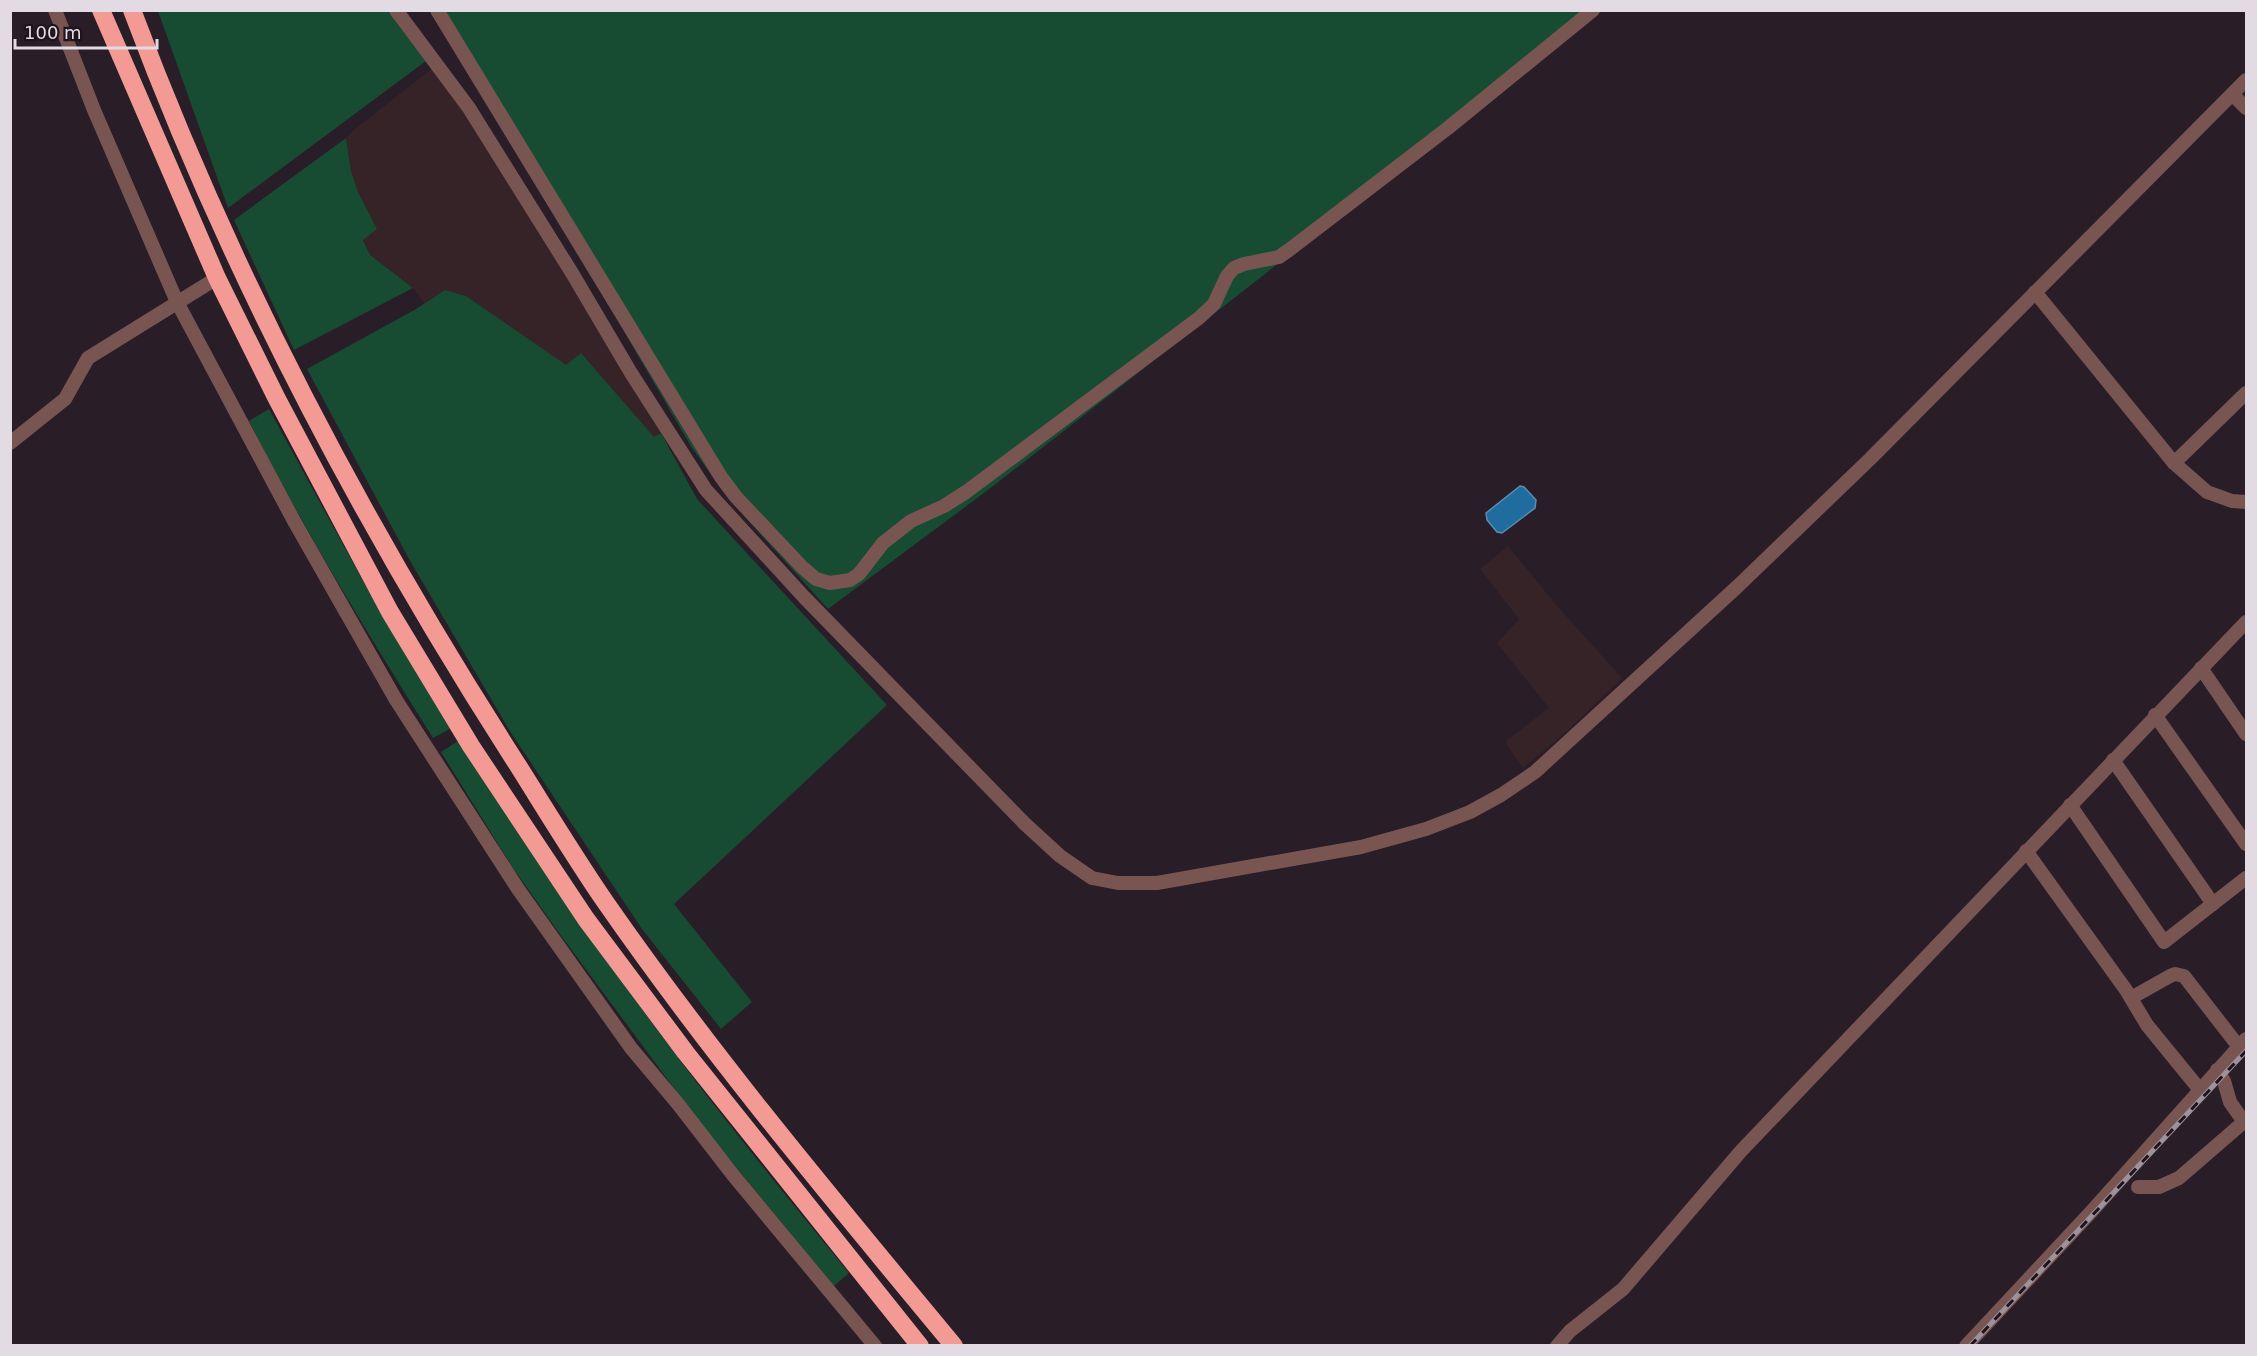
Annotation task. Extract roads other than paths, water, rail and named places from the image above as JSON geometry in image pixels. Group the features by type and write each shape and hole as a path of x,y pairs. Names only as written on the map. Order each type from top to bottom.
{"highway":[{"path":"100,10 217,278 277,399 390,612 477,756 600,938 694,1062 920,1346"},
{"path":"132,10 219,225 297,386 414,598 480,706 606,902 701,1032 823,1188 954,1346"}],"street":[{"path":"55,10 94,110 177,302 294,521 396,700 518,889 631,1048 740,1184 875,1346"},
{"path":"396,10 469,108 572,273 631,373 706,490 804,597 1024,823 1060,856 1092,878 1118,883 1157,882 1386,841 1426,830 1470,812 1535,772 1738,586 1872,458 2247,80"},
{"path":"437,10 721,477 736,497 801,567 816,579 831,583 850,580 859,574 883,543 911,521 944,506 966,492 1199,318 1220,296 1227,276 1234,268 1279,257 1289,250 1439,135 1593,10"},
{"path":"2233,94 2247,108"},
{"path":"10,443 65,399 88,358 217,278"},
{"path":"2036,292 2174,463 2207,492 2232,501 2247,502"},
{"path":"2174,463 2247,393"},
{"path":"1557,1346 1570,1331 1623,1289 1741,1151 2247,622"},
{"path":"2201,668 2247,734"},
{"path":"2155,716 2247,844"},
{"path":"2113,760 2213,904"},
{"path":"2070,805 2164,942 2247,878"},
{"path":"2026,851 2131,998 2155,1036 2200,1090"},
{"path":"1966,1346 2091,1212 2243,1043 2184,976 2175,974 2170,976 2131,998"},
{"path":"2138,1187 2159,1187 2179,1178 2245,1121 2230,1102 2224,1081 2217,1070"}],"water":[{"path":"1520,486 1524,487 1536,500 1535,508 1502,533 1497,532 1487,520 1486,513"}],"railway":[{"path":"1970,1346 2246,1051"}]}
